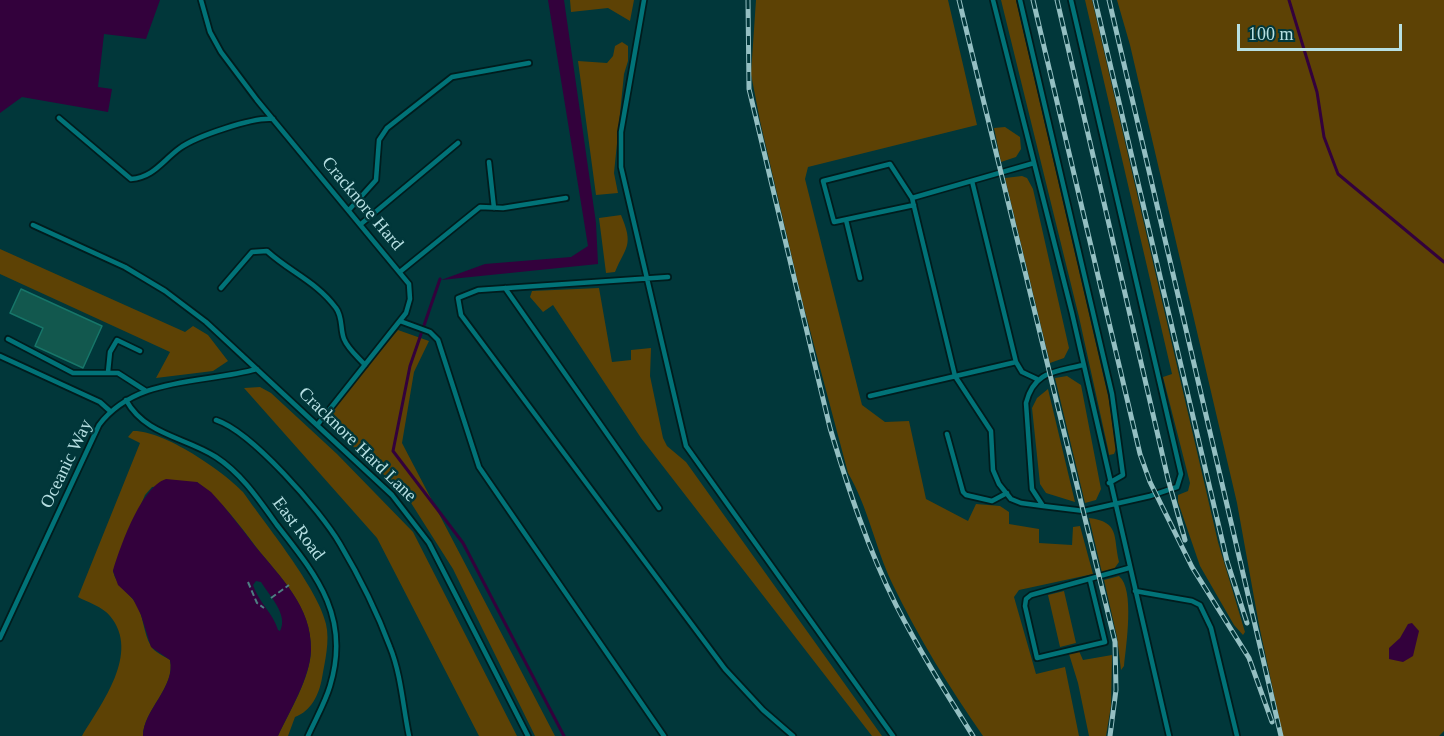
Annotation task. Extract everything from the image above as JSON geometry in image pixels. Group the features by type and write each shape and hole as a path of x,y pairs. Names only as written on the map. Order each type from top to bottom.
{"lane":[{"name":"Cracknore Hard","path":"201,0 210,32 221,52 273,119 401,271 409,284 410,298 400,321 318,424"},
{"path":"644,0 621,132 621,167 686,446 893,736"},
{"path":"993,0 1083,365 1169,736"},
{"path":"1020,0 1114,403 1123,475 1110,483"},
{"path":"914,205 834,222 823,181 890,164 912,198 914,205 955,376 991,431 993,470 1007,494 1021,503 1084,511 1115,505 1178,487 1181,474 1071,0"},
{"path":"349,210 376,180 380,140 387,128 452,77 529,63"},
{"path":"59,118 130,179 145,178 182,146 250,120 273,119"},
{"path":"361,224 458,143"},
{"path":"489,162 494,208"},
{"path":"912,198 1034,163"},
{"path":"972,181 1016,362 1022,372 1037,379"},
{"path":"401,271 480,207 494,208 566,198"},
{"path":"846,220 860,278"},
{"name":"Cracknore Hard Lane","path":"33,225 124,267 165,291 206,322 392,495 429,543 528,736"},
{"path":"221,288 252,252 267,251 287,269 308,279 333,304 338,310 345,340 365,365"},
{"path":"668,277 478,290 458,298 461,315 725,669 764,710 794,736"},
{"path":"505,288 659,508"},
{"path":"400,321 430,332 438,339 479,467 664,736"},
{"path":"8,339 74,373 84,375 118,373 147,391"},
{"path":"108,372 110,352 117,340 140,351"},
{"path":"0,356 100,402 110,411"},
{"path":"870,396 1016,362"},
{"path":"1043,506 1032,489 1026,403 1029,390 1037,379 1083,365"},
{"name":"Oceanic Way","path":"0,638 99,425 110,411 126,400 147,391 257,369"},
{"name":"East Road","path":"126,400 131,410 146,425 209,453 239,475 326,592 336,634 335,663 329,689 308,736"},
{"path":"216,420 229,424 258,447 308,503 339,543 390,647 409,736"},
{"path":"947,434 963,492 966,495 992,501 1007,494"},
{"path":"1090,580 1105,642 1037,658 1025,606 1026,599 1031,595 1130,568"},
{"path":"1135,591 1192,601 1200,605 1211,628 1237,736"}],"path":[{"path":"248,582 257,603 264,608"},
{"path":"271,598 289,585"}],"shaded area":[{"path":"0,0 160,0 146,39 104,34 98,87 112,89 108,112 22,97 0,113"},
{"path":"548,0 564,0 596,223 598,264 441,280 485,264 571,257 588,246"},
{"path":"570,0 634,0 630,21 608,8 571,12"},
{"path":"756,0 948,0 977,125 808,167 805,179 862,405 885,422 909,421 926,499 968,521 976,504 1000,506 1009,512 1009,524 1039,529 1039,543 1072,545 1073,527 1080,526 1093,574 1019,590 1014,597 1036,674 1065,667 1079,736 983,736 912,623 892,583 861,499 848,473 802,300 760,121 751,74"},
{"path":"1001,0 1016,0 1109,400 1116,449 1114,454 1109,455 1079,317"},
{"path":"1085,0 1092,0 1218,542 1245,632 1243,635 1234,625 1200,566 1178,502 1178,495 1188,491 1190,483 1163,377 1172,374"},
{"path":"1117,0 1444,0 1444,731 1439,736 1283,736 1259,625 1237,503 1130,45"},
{"path":"622,42 628,46 628,61 624,74 614,173 618,193 596,195 578,61 607,63 613,56 615,46"},
{"path":"1005,127 1020,137 1021,149 1016,157 1001,162 994,128"},
{"path":"1022,176 1027,178 1033,189 1069,348 1064,358 1050,363 1005,178"},
{"path":"621,215 627,233 627,245 615,272 606,273 599,218"},
{"path":"0,249 185,332 193,326 208,335 228,361 213,371 156,378 170,352 0,274"},
{"path":"599,288 612,362 631,360 631,350 651,348 650,376 663,438 667,446 686,462 882,736 872,736 641,438 553,305 543,312 530,297 532,291"},
{"path":"398,330 429,341 414,372 402,443 555,736 535,736 453,569 406,495 337,432 331,409"},
{"path":"1067,376 1081,385 1101,489 1096,500 1085,503 1055,378"},
{"path":"260,387 271,393 337,454 413,532 517,736 479,736 377,538 244,388"},
{"path":"1048,389 1075,502 1046,493 1040,484 1032,408 1037,398"},
{"path":"133,431 145,432 175,444 207,463 243,492 313,593 326,624 326,658 316,696 306,711 295,717 288,736 278,736 299,694 310,661 310,634 306,620 284,581 229,512 197,482 152,487 145,495 113,571 119,584 138,607 152,648 170,660 171,670 168,680 148,717 143,736 82,736 115,678 120,662 121,646 118,630 110,616 99,607 78,597 140,443 128,437"},
{"path":"166,479 197,482 211,492 284,581 300,606 310,634 310,661 299,694 278,736 143,736 148,717 168,680 171,670 170,660 151,647 141,615 133,599 118,585 113,571 140,505 157,484","holes":["256,581 261,582 280,612 282,618 280,631 253,585"]},
{"path":"1089,518 1099,520 1111,527 1119,562 1114,569 1102,573"},
{"path":"1119,576 1124,583 1128,605 1124,666 1121,670 1117,637 1104,580"},
{"path":"1064,591 1076,643 1060,647 1048,595"},
{"path":"1412,623 1419,631 1413,656 1403,662 1389,659 1389,648 1400,638 1408,624"},
{"path":"1079,651 1083,660 1112,655 1111,706 1106,736 1089,736 1078,683 1069,654"}],"building":[{"path":"21,289 102,326 83,368 35,346 43,328 10,313"}],"waterway":[{"path":"1289,0 1317,92 1324,137 1338,174 1444,262"},
{"path":"440,279 410,366 393,451 463,543 564,736"}],"railway":[{"path":"748,0 749,89 837,451 859,518 886,584 923,655 973,736"},
{"path":"959,0 1115,642 1116,690 1110,736"},
{"path":"1033,0 1140,454 1150,482 1192,567 1249,658 1272,722"},
{"path":"1057,0 1168,479 1185,540"},
{"path":"1095,0 1227,561 1247,623"},
{"path":"1109,0 1281,736"}]}
